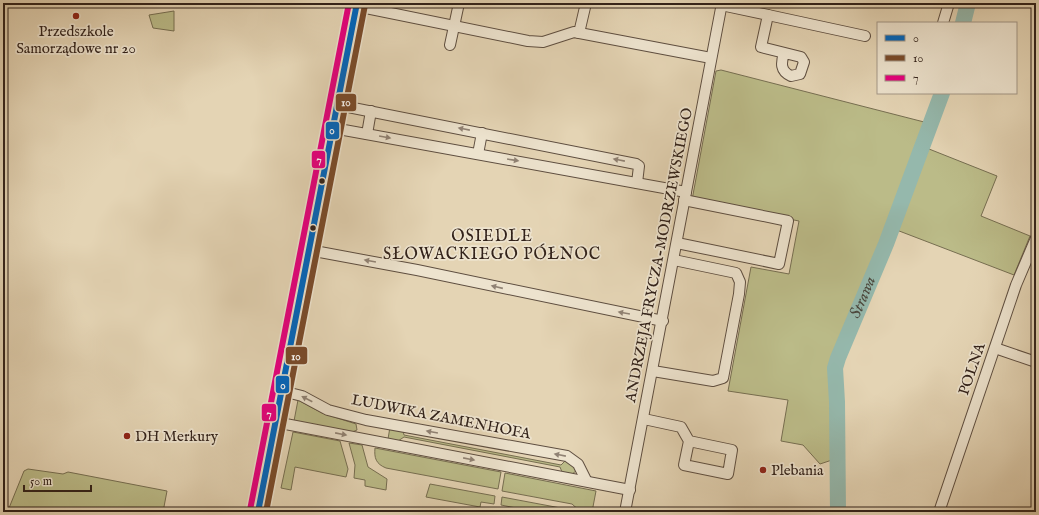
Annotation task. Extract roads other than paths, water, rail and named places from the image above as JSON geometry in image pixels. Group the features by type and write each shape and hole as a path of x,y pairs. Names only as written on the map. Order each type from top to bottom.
{"street":[{"path":"450,45 453,25 459,3"},
{"path":"579,33 586,3"},
{"path":"943,22 949,3"},
{"path":"258,512 338,105 356,4 540,42 574,32 711,58"},
{"path":"722,4 865,36"},
{"name":"ANDRZEJA FRYCZA-MODRZEWSKIEGO","path":"625,512 663,321 685,196 722,4"},
{"path":"768,15 761,47 784,53"},
{"path":"338,105 482,132 636,164 639,166 637,183"},
{"path":"367,134 371,111"},
{"path":"333,128 637,183 788,221 779,264 677,243"},
{"path":"478,154 482,132"},
{"name":"POLNA","path":"939,512 1016,285 1036,238"},
{"path":"309,250 417,270 663,321"},
{"path":"653,371 712,381 723,378 739,294 740,282 736,273 674,260"},
{"path":"995,348 1036,362"},
{"name":"LUDWIKA ZAMENHOFA","path":"282,391 302,396 328,410 366,420 567,456 580,466 586,480"},
{"path":"644,419 681,426 689,441 684,465 728,474 732,450 689,441"},
{"path":"365,438 366,420"},
{"path":"276,422 586,480 630,490"}],"waterway":[{"name":"Strawa","path":"963,22 968,3"},
{"name":"Strawa","path":"838,512 837,402 835,368 886,244 942,94"}],"place":[{"name":"Przedszkole Samorządowe nr 20","path":"76,16"},
{"name":"DH Merkury","path":"127,436"},
{"name":"Plebania","path":"763,470"}],"district":[{"name":"OSIEDLE SŁOWACKIEGO PÓŁNOC","path":"492,246"}]}
